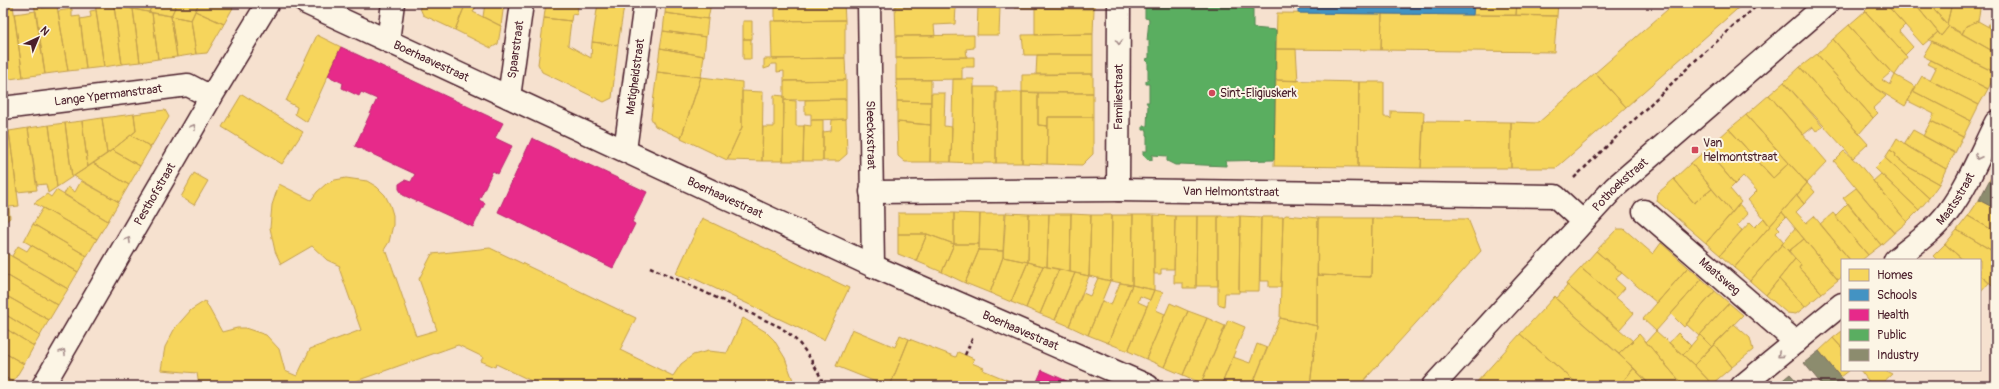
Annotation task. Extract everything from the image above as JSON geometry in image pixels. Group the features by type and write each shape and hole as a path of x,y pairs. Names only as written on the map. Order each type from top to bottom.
{"street":[{"name":"Pesthofstraat","path":"43,386 268,3"},
{"name":"Boerhaavestraat","path":"306,3 873,266 1148,386"},
{"path":"388,41 393,3"},
{"name":"Spaarstraat","path":"509,97 522,3"},
{"name":"Matigheidstraat","path":"625,150 645,3"},
{"name":"Sleeckxstraat","path":"869,3 873,266"},
{"name":"Familiestraat","path":"1118,190 1119,3"},
{"name":"Pothoekstraat","path":"1433,386 1582,221 1615,187 1828,3"},
{"name":"Lange Ypermanstraat","path":"3,108 188,85 211,98"},
{"name":"Maatsstraat","path":"1896,259 1930,231 1947,213 1961,190 1996,122"},
{"name":"Van Helmontstraat","path":"871,192 1118,190 1555,196"},
{"path":"1555,196 1582,221"},
{"name":"Maatsweg","path":"1644,211 1796,342"},
{"path":"1742,386 1841,305"}],"path":[{"path":"1555,196 1697,59 1760,3"},
{"path":"650,267 780,327 793,336 810,357 825,386"}],"building: Homes":[{"path":"3,3 16,3 6,9"},
{"path":"34,3 41,3 42,8 57,6 68,71 45,74"},
{"path":"95,3 114,6 122,64 104,67"},
{"path":"106,3 130,3 127,8"},
{"path":"130,3 153,3 149,12 127,8"},
{"path":"153,3 177,3 171,16 149,12"},
{"path":"177,3 199,3 191,20 171,16"},
{"path":"199,3 235,4 224,24 195,11"},
{"path":"420,3 466,3 455,30 423,15 420,8"},
{"path":"466,3 478,3 473,12 501,26 498,44 491,48 455,30"},
{"path":"485,3 504,3 501,26 483,17"},
{"path":"546,3 578,6 577,15 572,14 571,21 544,18"},
{"path":"555,3 579,3 578,6"},
{"path":"598,3 624,6 618,45 592,42"},
{"path":"602,3 624,3 624,6"},
{"path":"666,3 711,3 708,19 665,13"},
{"path":"775,3 844,3 845,20 775,21"},
{"path":"895,3 933,3 933,6 895,6"},
{"path":"1015,3 1094,3 1094,9 1015,8"},
{"path":"1474,3 1517,3 1516,15 1473,15"},
{"path":"1517,3 1558,3 1557,16 1516,15"},
{"path":"1675,3 1744,3 1626,107 1595,73"},
{"path":"1873,3 1885,3 1905,25 1899,31 1913,47 1905,55 1865,11"},
{"path":"1885,3 1914,3 1938,32 1923,45"},
{"path":"1914,3 1935,3 1934,10 1949,26 1941,36"},
{"path":"1935,3 1952,3 1947,24 1934,10"},
{"path":"1952,3 1981,3 1978,21 1966,26 1962,34 1952,29 1947,24"},
{"path":"13,5 23,77 3,80 3,10"},
{"path":"114,6 133,9 140,62 122,64"},
{"path":"895,6 956,7 955,24 934,25 935,36 896,36"},
{"path":"978,7 1000,8 999,35 977,35"},
{"path":"1035,8 1094,9 1093,34 1035,35"},
{"path":"72,9 72,17 80,16 86,69 68,71 58,11"},
{"path":"133,9 152,13 158,59 140,62"},
{"path":"96,10 104,67 86,69 80,19 91,17 90,11"},
{"path":"1996,10 1996,31 1988,26"},
{"path":"36,11 45,74 23,77 14,14"},
{"path":"195,11 224,24 207,53 196,54 191,20"},
{"path":"1865,11 1907,57 1895,75 1849,25"},
{"path":"152,13 171,16 177,57 158,59"},
{"path":"665,13 708,19 706,37 663,31"},
{"path":"1277,13 1382,14 1381,50 1276,49"},
{"path":"1382,14 1557,16 1554,52 1381,50"},
{"path":"171,16 191,20 196,54 177,57"},
{"path":"544,18 571,21 568,45 591,58 592,42 618,45 612,98 604,102 542,72 538,64"},
{"path":"845,20 845,58 772,59 771,21"},
{"path":"743,21 752,21 752,39 743,39"},
{"path":"1978,21 1996,31 1996,53 1962,34 1966,26"},
{"path":"1849,25 1891,72 1882,80 1890,85 1895,75 1916,87 1905,106 1875,88 1833,39"},
{"path":"1949,26 1996,53 1996,73 1929,40 1938,32 1941,36"},
{"path":"663,31 706,37 704,56 660,48"},
{"path":"1093,34 1093,55 1024,55 1022,35"},
{"path":"317,35 341,47 307,122 295,114 297,107 286,101"},
{"path":"974,35 974,48 966,49 967,57 896,58 896,36"},
{"path":"743,39 751,39 751,59 743,59"},
{"path":"1833,39 1875,88 1886,96 1873,108 1878,113 1873,118 1817,54"},
{"path":"1932,41 1996,73 1988,89 1923,56"},
{"path":"660,48 704,56 701,77 657,72"},
{"path":"1276,49 1296,49 1298,81 1276,80"},
{"path":"1817,54 1873,118 1859,134 1800,67"},
{"path":"1037,55 1093,55 1093,74 1036,74"},
{"path":"974,57 974,67 962,67 962,79 896,80 896,58"},
{"path":"845,58 846,80 784,81 784,71 777,72 777,64 771,64 770,67 764,69 764,59"},
{"path":"1931,60 1988,89 1979,105 1930,80 1936,68 1928,64"},
{"path":"1800,67 1868,144 1853,158 1784,82"},
{"path":"657,72 701,77 681,138 655,126 651,118"},
{"path":"1595,73 1626,107 1556,168 1511,168 1511,122 1538,123"},
{"path":"1093,74 1093,93 1022,92 1022,75"},
{"path":"1922,76 1979,105 1971,121 1913,91"},
{"path":"701,77 742,82 742,127 727,160 681,138"},
{"path":"953,79 974,79 973,163 951,162"},
{"path":"846,80 846,99 784,100 784,81"},
{"path":"896,80 931,80 931,102 897,101"},
{"path":"1276,80 1359,82 1358,167 1274,166"},
{"path":"1359,82 1384,82 1384,117 1389,117 1391,119 1391,111 1424,112 1421,168 1358,167"},
{"path":"1784,82 1823,127 1816,131 1813,127 1803,135 1769,95"},
{"path":"974,87 997,87 996,163 973,163"},
{"path":"742,91 763,92 762,161 727,160 742,127"},
{"path":"1913,91 1971,121 1963,137 1931,121 1934,114 1908,101"},
{"path":"996,92 1022,92 1022,163 996,163"},
{"path":"1022,92 1038,93 1038,125 1048,126 1047,164 1022,163"},
{"path":"931,93 945,93 944,126 952,127 951,162 930,162"},
{"path":"1038,93 1093,93 1093,117 1048,117 1048,126 1038,125"},
{"path":"242,94 303,132 282,164 222,127"},
{"path":"774,95 784,96 783,161 762,161 763,127 774,127"},
{"path":"1769,95 1827,162 1807,183 1746,115"},
{"path":"846,99 846,119 811,120 811,114 805,114 805,100"},
{"path":"784,100 796,101 796,126 804,126 803,161 783,161"},
{"path":"897,101 931,102 931,125 897,122"},
{"path":"165,110 169,117 151,147 131,135 136,131 134,114"},
{"path":"134,114 136,131 107,154 102,118"},
{"path":"1746,115 1789,163 1773,178 1729,129"},
{"path":"1048,117 1093,117 1093,154 1082,165 1047,164"},
{"path":"102,118 107,154 88,167 82,121"},
{"path":"846,119 847,154 839,161 823,161 823,132 831,131 832,120"},
{"path":"811,120 823,120 823,161 803,161 804,125 811,126"},
{"path":"82,121 88,167 72,177 65,123"},
{"path":"1423,121 1511,122 1511,168 1421,168"},
{"path":"1931,121 1963,137 1955,153 1923,136"},
{"path":"897,122 931,125 930,162 905,162 898,156"},
{"path":"65,123 72,177 57,187 49,125"},
{"path":"49,125 57,187 48,193 46,184 37,185 28,128"},
{"path":"28,128 37,190 17,192 9,131"},
{"path":"1729,129 1773,178 1789,163 1807,183 1770,226 1748,200 1757,191 1743,176 1735,184 1706,150"},
{"path":"1913,130 1955,153 1946,169 1904,144"},
{"path":"3,131 9,131 19,206 9,207 10,218 5,222"},
{"path":"131,135 151,147 140,166 112,150"},
{"path":"1897,138 1910,148 1946,169 1939,184 1907,166 1895,156 1896,154 1890,150"},
{"path":"112,150 140,166 129,185 93,163"},
{"path":"1706,150 1735,184 1730,189 1741,202 1732,213 1691,163"},
{"path":"1890,150 1907,166 1939,184 1929,198 1885,158"},
{"path":"1844,151 1859,164 1907,222 1894,233 1834,161"},
{"path":"1885,158 1929,198 1919,210 1875,168"},
{"path":"93,163 129,185 119,202 74,176"},
{"path":"1691,163 1712,189 1694,203 1674,179"},
{"path":"1996,167 1996,184 1989,181"},
{"path":"194,173 208,181 194,205 181,197"},
{"path":"1881,174 1919,210 1907,222 1873,181"},
{"path":"346,178 367,181 377,187 385,195 390,205 393,215 393,225 389,242 384,250 387,252 416,336 437,330 419,279 432,254 490,248 636,318 620,350 673,376 681,364 693,355 708,351 727,353 743,318 766,332 774,340 785,358 794,383 796,383 797,386 542,386 496,364 495,367 481,361 483,357 458,345 342,386 199,386 197,373 161,370 165,347 175,328 191,310 205,301 222,332 237,328 245,328 266,335 279,349 285,371 297,376 310,349 361,330 339,268 340,266 327,260 312,246 281,264 275,251 270,228 272,205 279,184 311,200 326,184 335,180"},
{"path":"1674,179 1694,203 1712,189 1732,213 1706,243 1657,201 1658,193"},
{"path":"81,181 119,202 108,221 64,194 68,187 75,192"},
{"path":"1807,183 1815,192 1804,204 1797,195"},
{"path":"1856,188 1894,233 1881,245 1843,198"},
{"path":"56,190 108,221 97,239 34,203 47,194 51,197"},
{"path":"1797,195 1804,204 1796,212 1806,223 1814,216 1849,259 1841,259 1841,278 1838,280 1782,212"},
{"path":"1979,200 1996,209 1996,232 1968,216"},
{"path":"1848,203 1881,245 1868,255 1835,216"},
{"path":"1739,204 1748,214 1737,226 1742,230 1720,255 1706,243"},
{"path":"43,208 97,239 87,256 33,224"},
{"path":"1782,212 1786,217 1777,226 1780,229 1776,233 1784,242 1750,281 1734,268"},
{"path":"898,213 954,213 954,244 927,234 898,234"},
{"path":"954,213 980,214 979,244 954,244"},
{"path":"1006,213 1029,214 1028,262 1003,257"},
{"path":"1833,213 1868,255 1863,259 1849,259 1820,224"},
{"path":"980,214 1005,214 1003,251 979,250"},
{"path":"1029,214 1049,214 1047,267 1028,262"},
{"path":"1049,214 1071,214 1070,272 1047,267"},
{"path":"1071,214 1091,215 1089,276 1070,272"},
{"path":"1091,215 1112,215 1111,281 1089,276"},
{"path":"1112,215 1133,215 1132,285 1111,281"},
{"path":"1133,215 1154,215 1154,290 1132,285"},
{"path":"1154,215 1175,216 1174,269 1161,269 1161,274 1154,274"},
{"path":"1286,215 1318,218 1317,326 1280,318 1283,217"},
{"path":"1175,216 1197,216 1196,288 1183,288 1183,283 1174,283"},
{"path":"1197,216 1218,216 1218,286 1196,286"},
{"path":"1218,216 1240,216 1239,293 1225,293 1224,306 1218,304"},
{"path":"1240,216 1261,217 1259,291 1239,291"},
{"path":"1968,216 1996,232 1996,253 1957,230"},
{"path":"1261,217 1283,217 1281,287 1269,287 1269,281 1260,281"},
{"path":"702,218 849,288 824,340 691,277 690,280 676,274"},
{"path":"1318,218 1372,218 1371,277 1317,275"},
{"path":"1372,218 1468,219 1481,251 1359,386 1310,386 1317,326 1317,275 1371,277"},
{"path":"1764,218 1770,226 1734,268 1720,255 1750,222 1755,227"},
{"path":"33,224 87,256 78,272 24,241"},
{"path":"1795,228 1804,239 1789,251 1782,244"},
{"path":"1617,229 1624,229 1653,254 1661,243 1688,267 1657,303 1596,251"},
{"path":"1957,230 1996,253 1996,288 1981,276 1981,259 1962,259 1945,244"},
{"path":"898,234 927,234 916,261 898,254"},
{"path":"927,234 954,244 942,272 916,261"},
{"path":"1804,239 1838,280 1822,293 1799,268 1801,265 1789,251"},
{"path":"954,244 979,244 979,250 965,283 942,272"},
{"path":"1782,244 1795,259 1766,295 1750,281"},
{"path":"1945,244 1962,259 1936,259 1933,256"},
{"path":"31,245 78,272 68,289 12,256 18,246 27,251"},
{"path":"979,250 1003,251 1003,257 990,293 965,283"},
{"path":"1596,251 1622,273 1615,279 1625,288 1616,298 1581,268"},
{"path":"6,253 68,289 58,305 3,273 3,258"},
{"path":"1003,257 1028,262 1011,302 990,293"},
{"path":"1795,259 1801,265 1799,268 1822,293 1805,307 1779,279"},
{"path":"1028,262 1043,266 1026,308 1011,302"},
{"path":"1043,266 1059,269 1040,314 1026,308"},
{"path":"1688,267 1702,279 1656,331 1643,319"},
{"path":"1581,268 1634,313 1619,330 1566,284"},
{"path":"1059,269 1075,273 1055,320 1040,314"},
{"path":"3,273 58,305 49,320 3,294"},
{"path":"1075,273 1089,276 1069,326 1055,320"},
{"path":"1981,276 1989,283 1981,292"},
{"path":"1098,278 1110,281 1088,335 1069,326 1083,293 1090,296"},
{"path":"1702,279 1715,291 1684,327 1671,314"},
{"path":"1779,279 1805,307 1796,314 1787,313 1766,295"},
{"path":"1120,283 1132,285 1108,343 1088,335 1102,301 1111,305"},
{"path":"1566,284 1633,341 1619,354 1554,297 1555,296 1557,298 1567,286"},
{"path":"1132,285 1154,290 1150,300 1140,296 1138,302 1147,306 1128,351 1108,343"},
{"path":"1154,290 1163,292 1156,310 1165,314 1146,359 1128,351"},
{"path":"1715,291 1729,303 1699,336 1686,324"},
{"path":"3,294 49,320 40,336 3,313"},
{"path":"1554,297 1634,368 1619,386 1580,386 1520,334"},
{"path":"1170,303 1188,311 1164,367 1146,359"},
{"path":"1729,303 1743,315 1712,347 1700,335"},
{"path":"1188,311 1207,318 1183,375 1164,367"},
{"path":"3,313 40,336 34,346 3,327"},
{"path":"1207,318 1225,326 1201,383 1183,375"},
{"path":"1280,318 1317,326 1310,386 1252,386"},
{"path":"1228,320 1245,327 1221,386 1208,386 1201,383"},
{"path":"1734,324 1750,338 1753,350 1732,367 1714,344"},
{"path":"3,327 34,346 24,364 3,352"},
{"path":"852,329 895,347 900,335 909,339 890,386 886,386 836,366"},
{"path":"1656,331 1694,365 1712,384 1709,386 1684,386 1646,342"},
{"path":"1841,332 1841,347 1833,338"},
{"path":"1678,333 1691,346 1683,355 1669,343"},
{"path":"1520,334 1580,386 1477,386 1475,384"},
{"path":"1639,334 1684,386 1651,386 1619,354"},
{"path":"1700,335 1712,347 1694,365 1683,355"},
{"path":"1833,338 1841,347 1841,371 1848,371 1840,377 1819,351"},
{"path":"909,339 956,357 958,352 974,359 972,363 984,368 983,370 1017,384 1016,386 890,386"},
{"path":"1257,344 1267,348 1252,386 1221,386 1233,357 1250,363"},
{"path":"1714,344 1732,367 1712,384 1694,365"},
{"path":"3,352 24,364 13,382 3,376"},
{"path":"1634,368 1651,386 1619,386"},
{"path":"1861,371 1886,371 1892,374 1879,386 1871,384"},
{"path":"3,376 13,382 11,386 3,386"}],"building: Schools":[{"path":"1298,3 1474,3 1473,15 1298,13"}],"building: Health":[{"path":"341,47 503,123 495,138 512,146 498,174 493,171 492,172 479,200 485,203 473,227 403,195 399,189 399,184 405,180 411,182 415,174 355,146 377,99 361,92 359,96 342,88 343,83 328,76"},
{"path":"532,138 647,192 632,222 635,224 613,268 498,212"},
{"path":"1042,370 1078,386 1035,386"}],"building: Public":[{"name":"Sint-Eligiuskerk","path":"1145,3 1253,3 1253,28 1276,30 1274,160 1226,161 1226,166 1175,165 1167,161 1167,156 1152,155 1152,160 1147,159 1143,155 1143,151 1147,151 1147,130 1143,130 1143,126 1147,126 1148,105 1146,102 1149,102 1149,84 1146,84 1146,81 1148,80 1148,62 1146,59 1149,58 1149,40 1147,41 1149,19 1145,18"}],"building: Industry":[{"path":"1989,181 1996,184 1996,209 1979,200"},
{"path":"1819,351 1848,386 1823,386 1804,363"},
{"path":"1790,374 1801,386 1779,386 1779,383"}],"place":[{"name":"Sint-Eligiuskerk","path":"1212,93"},
{"name":"Van Helmontstraat","path":"1695,150"}]}
